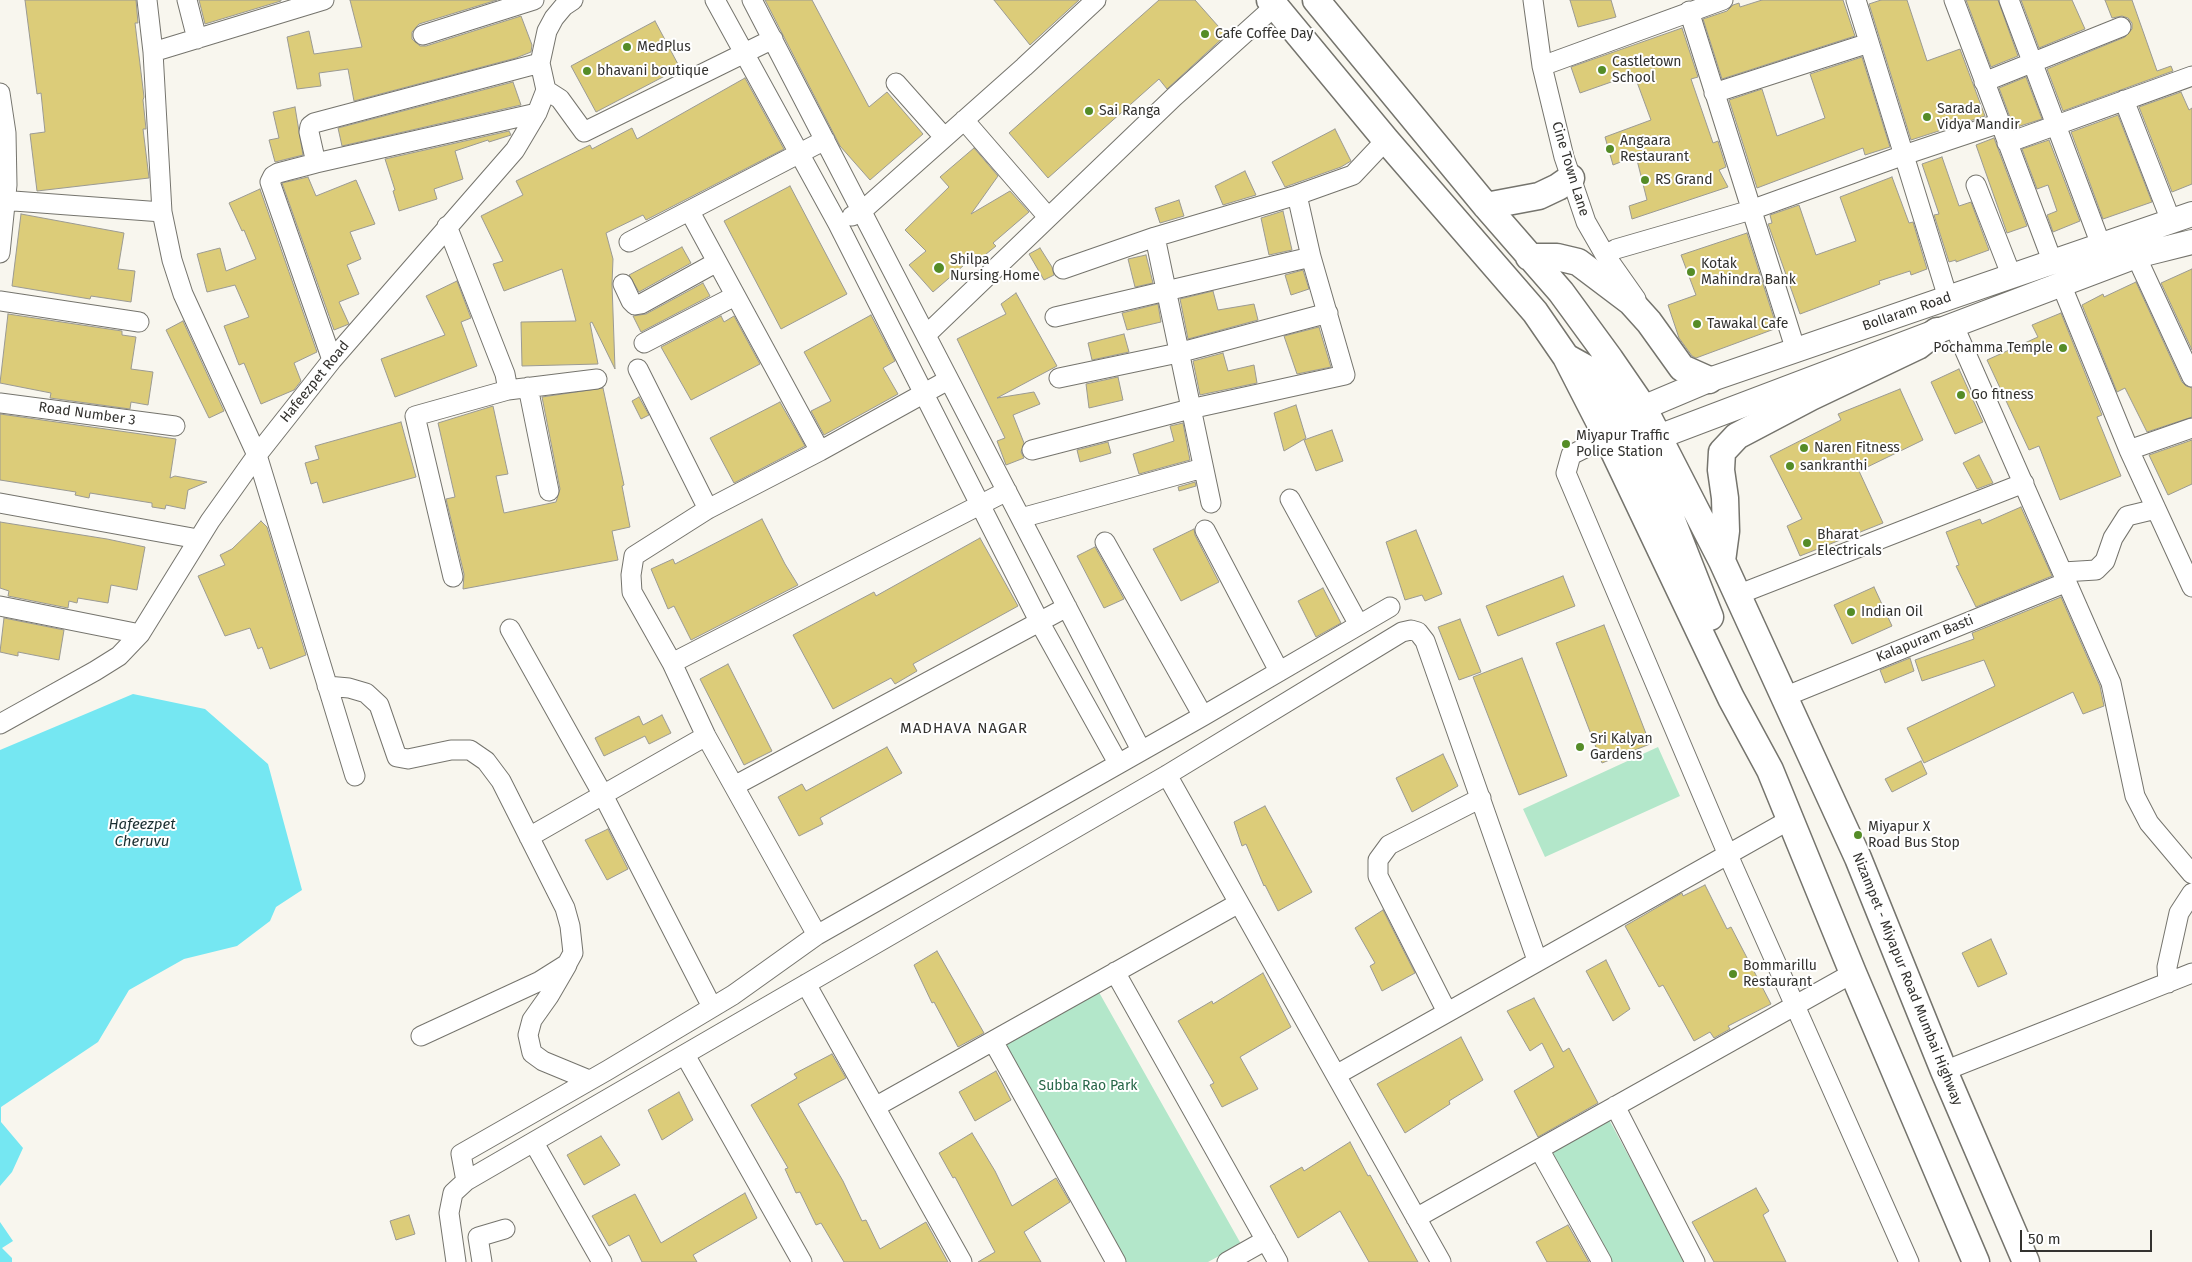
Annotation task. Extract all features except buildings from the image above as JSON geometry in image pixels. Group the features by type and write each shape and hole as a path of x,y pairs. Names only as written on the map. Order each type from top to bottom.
{"highway":[{"path":"1316,0 1566,300 1610,359 1648,440 1662,496 1718,638 1731,698"},
{"path":"1273,3 1386,140 1535,312 1566,357 1607,437 1731,698 1770,770 1976,1262"},
{"path":"1335,78 1361,54"},
{"path":"1361,109 1388,86"},
{"path":"1486,206 1539,196 1571,178"},
{"path":"1529,257 1556,257 1578,262 1631,302 1649,322 1682,368 1709,380"},
{"path":"1722,561 1726,531 1725,498 1721,470 1722,452 1737,436 1811,397 1918,346 1945,328"},
{"path":"1566,357 1602,377 1634,411"},
{"name":"Nizampet - Miyapur Road Mumbai Highway","path":"1648,440 1722,561 1858,858 1944,1071 2026,1262"}],"main road":[{"name":"Bollaram Road","path":"1648,440 1945,328 2057,273 2101,245 2181,218"},
{"name":"Bollaram Road","path":"1634,411 1709,380 2012,277 2057,273 2192,242"}],"street":[{"path":"148,0 153,52 162,212 172,260 183,294 257,455 354,776"},
{"path":"187,0 197,39"},
{"path":"153,52 324,0"},
{"path":"423,35 534,0"},
{"path":"715,0 746,53 798,153 838,224 1040,623 1118,763"},
{"path":"752,0 1141,750"},
{"path":"838,224 862,211 1096,0"},
{"name":"Cine Town Lane","path":"1533,0 1542,66 1571,178 1586,222 1605,255 1634,294 1649,322"},
{"path":"1542,66 1723,0"},
{"path":"1856,0 1948,298"},
{"path":"1954,0 2057,273 2129,450 2192,587"},
{"path":"2009,0 2101,245"},
{"path":"561,2 547,31 540,63 546,90 560,99 584,132 773,40"},
{"path":"926,335 1273,3"},
{"path":"1689,11 1796,351"},
{"path":"1984,82 2121,27"},
{"path":"1714,93 1869,42"},
{"path":"316,163 309,132 310,126 314,123 540,63"},
{"path":"2007,143 2124,100 2191,80"},
{"path":"896,83 944,137"},
{"name":"Hafeezpet Road","path":"0,724 95,672 119,656 140,634 198,539 257,455 332,360 515,150 537,113 546,90"},
{"path":"0,98 6,133 0,253"},
{"path":"2124,100 2181,218"},
{"path":"332,360 270,182 273,176 316,163 537,113"},
{"path":"964,120 1048,217"},
{"path":"1605,255 1616,249 1751,210 2000,123"},
{"path":"629,242 690,212 825,140"},
{"path":"1063,269 1154,237 1296,195 1353,175 1386,140"},
{"path":"1976,186 2012,277"},
{"path":"1032,450 1190,409 1345,375 1311,257 1296,195"},
{"path":"3,200 162,212"},
{"path":"690,212 820,451"},
{"path":"447,226 505,374 508,390"},
{"path":"1154,237 1211,503"},
{"path":"2136,256 2192,377"},
{"path":"1055,317 1311,257"},
{"path":"622,284 635,305 642,304 717,262"},
{"path":"644,343 735,296"},
{"path":"0,301 139,322"},
{"path":"1059,378 1178,354 1328,313"},
{"path":"1945,328 2024,483 2111,683 2135,796 2149,823 2192,874"},
{"path":"638,369 708,509"},
{"path":"453,576 415,416 508,390 597,379"},
{"path":"817,935 706,736 672,663 632,592 631,575 634,556 708,509 820,451 948,380"},
{"path":"528,387 549,491"},
{"name":"Road Number 3","path":"0,402 175,426"},
{"path":"2129,450 2192,428"},
{"path":"1607,437 1571,455 1566,474 1728,855 1909,1262"},
{"path":"1021,518 1203,468"},
{"path":"1737,595 2024,483"},
{"path":"672,663 1007,492"},
{"path":"1290,499 1352,629 1355,661"},
{"path":"0,503 198,539"},
{"name":"Kalapuram Basti","path":"1784,697 2065,577 2096,570 2106,562 2113,538 2126,516 2156,509"},
{"path":"1205,530 1279,671"},
{"path":"1105,542 1203,716"},
{"path":"0,606 140,634"},
{"path":"734,786 1067,607"},
{"path":"466,1181 461,1154 712,1007 817,935 1203,716 1390,607"},
{"path":"510,629 603,795 712,1007"},
{"path":"456,1262 449,1213 452,1193 466,1181 1166,775 1402,632 1411,630 1418,632 1425,641 1537,960"},
{"path":"327,686 349,688 366,693 379,705 397,757 408,759 451,750 470,750 486,761 501,781 565,908 570,926 573,953 549,996 532,1020 528,1035 532,1053 543,1061 589,1080"},
{"path":"529,837 706,736"},
{"path":"1166,775 1441,1262"},
{"path":"1447,1012 1378,876 1378,860 1389,845 1481,798"},
{"path":"1336,1075 1537,960 1791,819"},
{"path":"2168,983 2167,968 2179,913 2192,893"},
{"path":"875,1107 1239,903"},
{"path":"421,1036 540,981 567,964"},
{"path":"1115,972 1278,1262"},
{"path":"1416,1218 1853,972"},
{"path":"1944,1071 2192,973"},
{"path":"806,984 962,1262"},
{"path":"664,1036 682,1057 802,1262"},
{"path":"993,1041 1116,1262"},
{"path":"1615,1106 1695,1262"},
{"path":"534,1143 602,1262"},
{"path":"1539,1149 1602,1262"},
{"path":"482,1262 478,1237 505,1229"},
{"path":"1227,1262 1266,1240"}],"green space":[{"path":"1658,747 1680,796 1545,857 1523,809"},
{"name":"Subba Rao Park","path":"1096,987 1241,1244 1208,1262 1124,1262 999,1042"},
{"path":"1606,1114 1686,1262 1603,1262 1540,1148"}],"water":[{"name":"Hafeezpet Cheruvu","path":"133,694 205,709 268,764 302,890 276,907 270,921 237,946 184,959 129,990 98,1042 1,1107 1,1122 23,1148 12,1172 0,1186 0,750"},
{"path":"0,1222 13,1241 2,1248 12,1258 12,1262 0,1262"}],"place":[{"name":"Cafe Coffee Day","path":"1205,34"},
{"name":"MedPlus","path":"627,47"},
{"name":"Castletown School","path":"1602,70"},
{"name":"bhavani boutique","path":"587,71"},
{"name":"Sai Ranga","path":"1089,111"},
{"name":"Sarada Vidya Mandir","path":"1927,117"},
{"name":"Angaara Restaurant","path":"1610,149"},
{"name":"RS Grand","path":"1645,180"},
{"name":"Shilpa Nursing Home","path":"939,268"},
{"name":"Kotak Mahindra Bank","path":"1691,272"},
{"name":"Tawakal Cafe","path":"1697,324"},
{"name":"Pochamma Temple","path":"2063,348"},
{"name":"Go fitness","path":"1961,395"},
{"name":"Miyapur Traffic Police Station","path":"1566,444"},
{"name":"Naren Fitness","path":"1804,448"},
{"name":"sankranthi","path":"1790,466"},
{"name":"Bharat Electricals","path":"1807,543"},
{"name":"Indian Oil","path":"1851,612"},
{"name":"Sri Kalyan Gardens","path":"1580,747"},
{"name":"Miyapur X Road Bus Stop","path":"1858,835"},
{"name":"Bommarillu Restaurant","path":"1733,974"}],"district":[{"name":"MADHAVA NAGAR","path":"964,729"}]}
